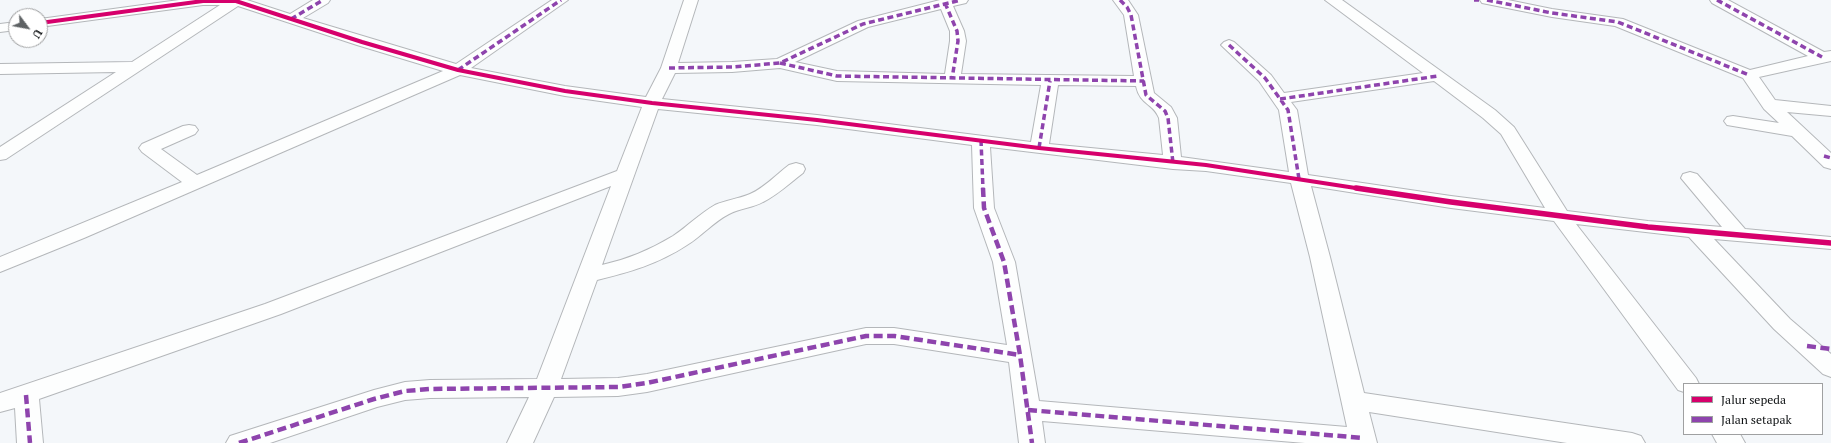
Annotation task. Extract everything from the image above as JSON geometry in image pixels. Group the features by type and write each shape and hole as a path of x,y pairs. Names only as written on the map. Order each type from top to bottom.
{"street":[{"path":"291,19 323,0"},
{"path":"0,265 458,70 561,0"},
{"path":"520,443 545,389 652,103 669,68 691,0"},
{"path":"780,63 863,24 935,3 961,0"},
{"path":"1120,0 1127,7 1131,15 1146,95 1165,111 1168,118 1173,163"},
{"path":"1332,0 1438,76 1489,114 1508,131 1560,216 1686,383"},
{"path":"1474,0 1479,0"},
{"path":"1487,0 1552,13 1618,22 1749,75 1770,105 1796,131 1829,159"},
{"path":"1717,0 1826,56"},
{"path":"48,22 202,1 237,1 458,70 513,82 652,103 817,120 1173,163 1206,165 1560,216 1696,232 1831,243"},
{"path":"0,155 237,1"},
{"path":"935,3 957,31 958,41 952,79"},
{"path":"1028,410 1363,440 1320,257 1299,179 1288,110 1265,78 1229,45"},
{"path":"1749,75 1826,56"},
{"path":"669,68 732,67 780,63 837,76 1050,81 1144,81"},
{"path":"0,69 136,67"},
{"path":"1280,98 1438,76"},
{"path":"1039,148 1050,81"},
{"path":"1770,105 1831,111"},
{"path":"1733,121 1796,131"},
{"path":"189,130 148,148 195,183"},
{"path":"981,140 984,208 1004,262 1020,355 1032,443"},
{"path":"588,274 624,267 645,260 681,240 701,223 721,210 762,195 796,169"},
{"path":"0,403 273,309 626,174"},
{"path":"1690,178 1740,236"},
{"path":"1696,232 1772,314 1831,368"},
{"path":"239,443 374,399 405,391 430,389 545,389 618,387 647,383 866,336 879,335 1020,355"},
{"path":"1807,346 1831,348"},
{"path":"26,395 30,443"},
{"path":"1355,401 1632,443"},
{"path":"1726,435 1732,443"}],"marked path":[{"path":"291,19 323,0"},
{"path":"458,70 561,0"},
{"path":"669,68 732,67 780,63 863,24 961,0"},
{"path":"1120,0 1127,7 1131,15 1146,95 1165,111 1168,118 1173,163"},
{"path":"1474,0 1479,0"},
{"path":"1487,0 1552,13 1618,22 1749,75"},
{"path":"1717,0 1822,57"},
{"path":"945,3 957,31 958,41 952,79"},
{"path":"1229,45 1265,78 1288,110 1299,179"},
{"path":"780,63 837,76 1144,81"},
{"path":"1280,99 1438,76"},
{"path":"1039,148 1050,81"},
{"path":"981,140 984,208 1004,262 1020,355 1032,443"},
{"path":"1824,156 1831,158"},
{"path":"239,443 374,399 405,391 430,389 618,387 647,383 866,336 894,336 1020,355"},
{"path":"1807,346 1831,349"},
{"path":"26,395 30,443"},
{"path":"1028,410 1363,438"}],"cycle path":[{"path":"48,22 203,1 236,1 362,42 458,70 565,91 652,103 817,120 1039,148 1206,165 1451,202 1648,227 1831,243"}]}
